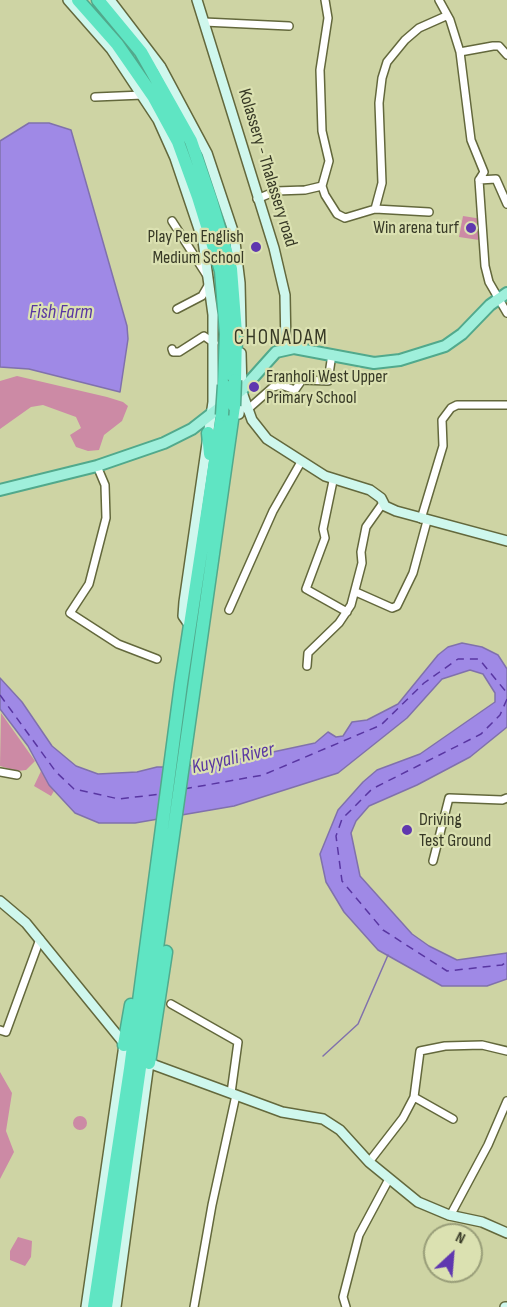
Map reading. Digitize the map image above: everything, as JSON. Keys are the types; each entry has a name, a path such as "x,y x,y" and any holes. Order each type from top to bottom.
{"highway":[{"path":"78,0 117,44 153,96 182,153 221,271 226,334 234,385 216,415 212,485 181,684 94,1307"},
{"path":"98,0 141,52 191,141 212,200 231,269 236,333 234,405 227,461 106,1307"},
{"path":"227,461 236,430"},
{"path":"208,432 211,442 208,470 212,485"},
{"path":"125,1046 143,914 154,888"},
{"path":"149,1062 167,941 163,915"}],"main road":[{"path":"0,490 97,466 164,443 216,415 234,385 270,357 286,349 301,348 374,363 400,360 445,346 462,334 503,296"}],"street":[{"path":"68,0 111,49 158,120 183,178 203,241 210,281 216,415 208,432 184,602 183,616 190,626"},
{"path":"110,0 161,67 202,143 234,234 240,283 234,385 236,430 214,582 204,620"},
{"name":"Kolassery - Thalassery road","path":"197,0 236,117 257,199 274,248 285,295 286,349"},
{"path":"325,0 328,18 320,70 322,130 329,161 322,186 337,214 345,218 375,209 429,212"},
{"path":"439,0 460,52 471,140 484,172 479,180 485,266 503,296 507,313"},
{"path":"375,209 382,183 379,103 381,78 387,62 405,40 419,28 447,16"},
{"path":"204,22 290,26"},
{"path":"460,52 499,46 507,55"},
{"path":"95,97 143,95"},
{"path":"479,180 496,178 507,204"},
{"path":"257,199 276,191 305,190 322,186"},
{"path":"172,220 210,281"},
{"path":"177,309 202,296 210,281"},
{"path":"172,350 172,352 179,352 204,336 214,343"},
{"path":"247,410 273,387 281,385 296,390 302,380 328,381 332,354"},
{"path":"234,385 247,410 267,439 333,481 370,490 381,498 383,503 396,511 507,541"},
{"path":"356,592 392,608 397,606 413,573 443,446 442,420 451,408 457,405 507,405"},
{"path":"229,610 273,511 301,462"},
{"path":"97,466 105,485 106,518 89,584 70,613 118,644 157,659"},
{"path":"333,481 323,529 325,538 306,590 347,612"},
{"path":"307,666 308,653 347,612 356,592 366,527 383,503"},
{"path":"0,772 17,775"},
{"path":"433,861 449,798 502,801 507,798"},
{"path":"0,901 26,923 40,939 125,1046 86,1307"},
{"path":"0,1030 6,1032 40,939"},
{"path":"171,1004 238,1042 234,1094 194,1307"},
{"path":"369,1162 404,1118 414,1097 420,1051 445,1046 482,1045 507,1051"},
{"path":"116,1307 149,1062 282,1112 323,1119 340,1130 369,1162 418,1202 450,1216 482,1222 507,1233"},
{"path":"414,1097 453,1119"},
{"path":"450,1216 507,1101"},
{"path":"346,1307 343,1297 359,1235 389,1179"}],"shaded area":[{"name":"Win arena turf","path":"463,216 482,219 479,240 459,237"},
{"path":"17,376 107,397 128,406 122,421 104,435 99,450 88,451 76,447 70,435 81,428 76,417 43,405 31,407 0,429 0,381"},
{"path":"1,713 35,761 26,770 17,771 0,766"},
{"path":"41,771 54,791 51,796 34,786"},
{"path":"0,1072 12,1093 6,1131 14,1152 0,1179"},
{"path":"77,1116 83,1116 87,1123 83,1130 77,1130 73,1126 73,1120"},
{"path":"18,1237 32,1241 31,1257 25,1266 10,1260 10,1251"}],"water":[{"name":"Fish Farm","path":"29,123 49,123 71,130 127,326 128,339 120,392 29,369 0,367 0,141"},
{"path":"462,643 482,647 498,655 507,669 507,727 470,757 417,785 369,806 356,821 351,833 360,876 412,934 429,946 457,960 507,953 507,979 487,986 442,986 378,950 344,912 326,882 320,854 338,810 363,782 377,770 420,754 495,702 495,693 483,674 470,670 442,679 407,718 338,773 234,806 135,823 99,823 75,813 49,785 28,746 0,709 0,678 22,702 52,746 76,766 98,774 137,772 157,767 179,767 240,759 315,743 328,732 336,737 343,736 352,722 367,720 398,704 438,655 448,647"}],"waterway":[{"path":"323,1056 358,1024 388,955"}],"ferry route":[{"path":"184,789 263,775 381,725 424,683 458,659 479,659 507,693"},
{"path":"0,695 56,772 74,789 119,799 161,794"},
{"path":"507,699 500,715 481,734 372,789 342,819 336,836 342,881 383,930 447,971 502,965 507,962"}],"place":[{"name":"Win arena turf","path":"471,228"},
{"name":"Play Pen English Medium School","path":"256,247"},
{"name":"Eranholi West Upper Primary School","path":"254,387"},
{"name":"Driving Test Ground","path":"407,830"}],"district":[{"name":"CHONADAM","path":"281,339"}],"water label":[{"name":"Kuyyali River","path":"233,759"}]}
